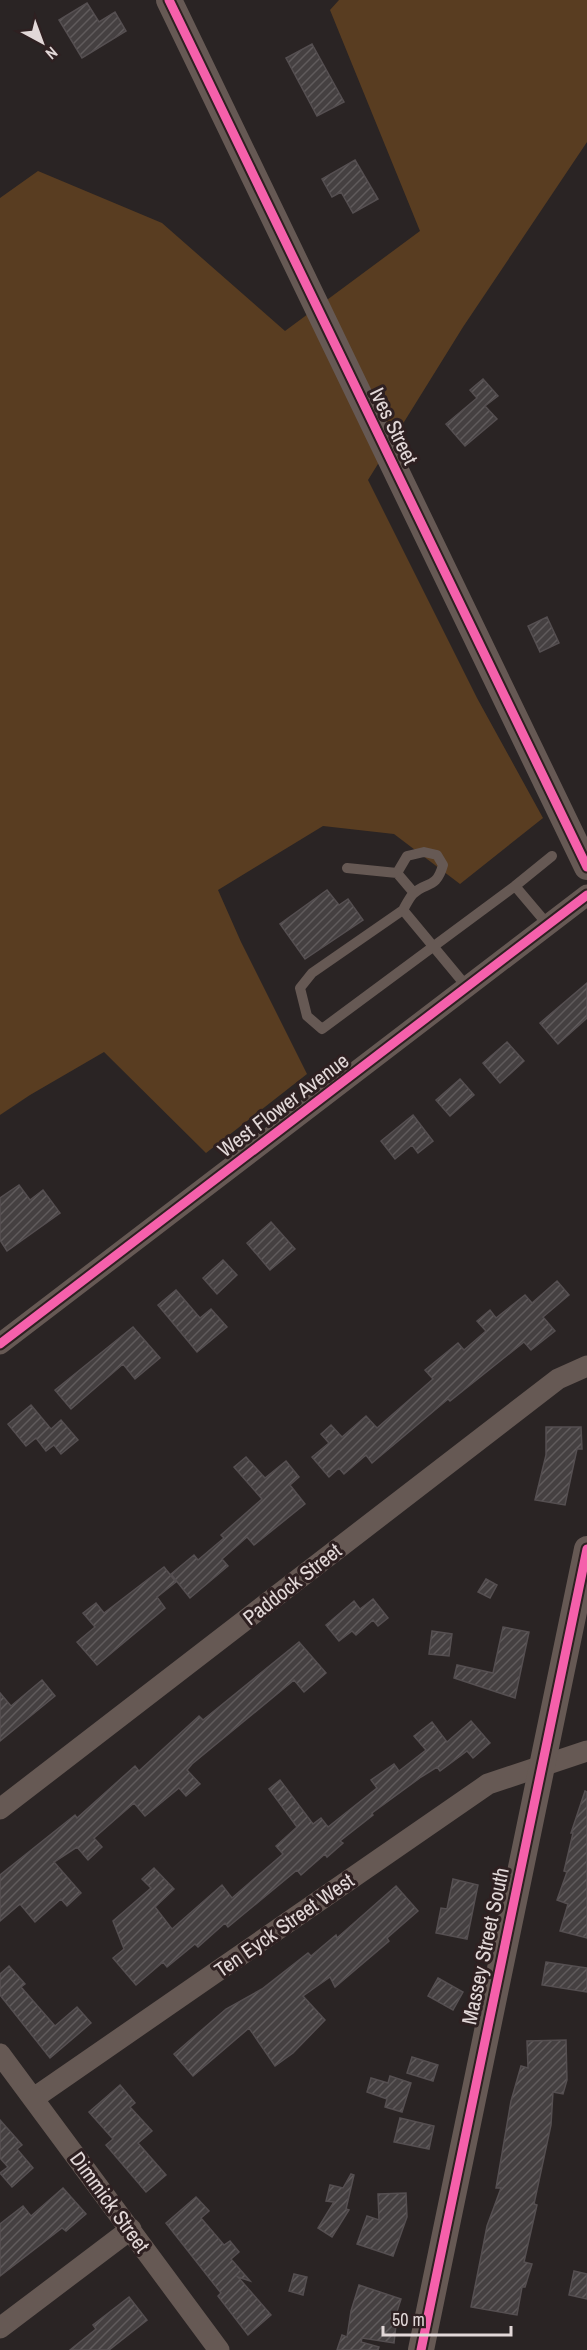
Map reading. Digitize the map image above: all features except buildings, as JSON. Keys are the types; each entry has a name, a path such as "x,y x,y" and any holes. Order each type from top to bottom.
{"street":[{"name":"Ives Street","path":"169,0 587,867"},
{"name":"West Flower Avenue","path":"0,1344 587,895"},
{"name":"Paddock Street","path":"0,1809 558,1378 587,1366"},
{"name":"Massey Street South","path":"421,2350 587,1549"},
{"name":"Ten Eyck Street West","path":"34,2098 488,1784 587,1751"},
{"name":"Dimmick Street","path":"0,2054 219,2350"},
{"path":"0,2328 131,2229"}],"lane":[{"path":"398,873 407,856 424,852 437,855 442,865 440,877 414,893 403,910 312,973 300,988 308,1016 322,1029 552,856"},
{"path":"347,868 398,873 414,893"},
{"path":"514,886 548,925"},
{"path":"403,910 467,987"}],"shaded area":[{"path":"339,0 587,0 587,142 463,327 368,480 477,698 543,818 460,884 394,834 323,826 218,890 241,942 307,1074 206,1153 104,1052 0,1115 0,198 38,171 162,223 285,331 420,231 330,10"}],"cycle path":[{"path":"169,0 587,867"},
{"path":"0,1344 587,895"},
{"path":"421,2350 587,1549"}]}
